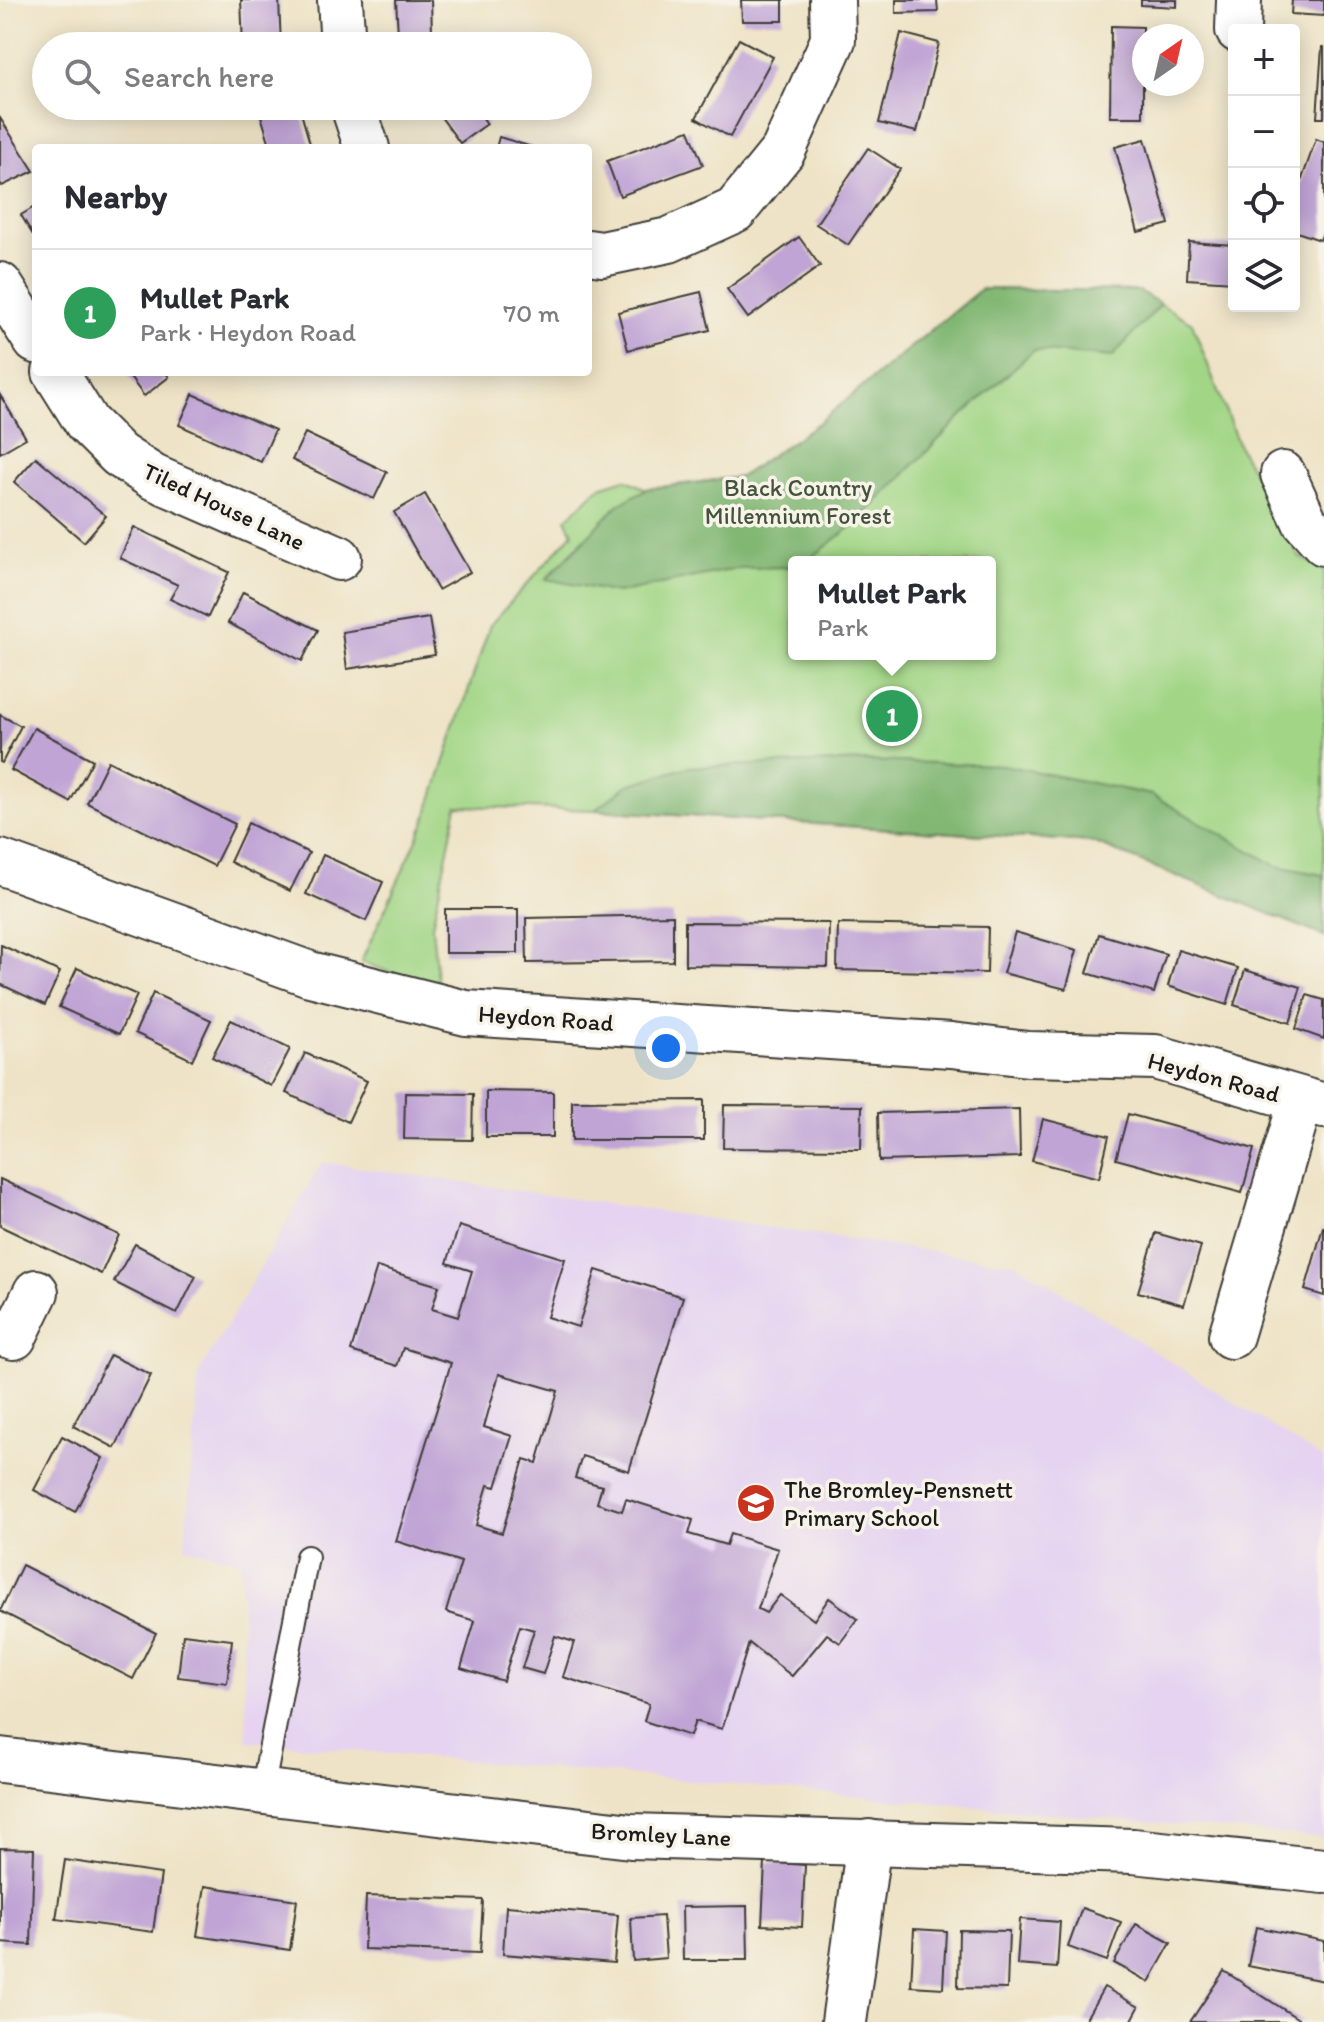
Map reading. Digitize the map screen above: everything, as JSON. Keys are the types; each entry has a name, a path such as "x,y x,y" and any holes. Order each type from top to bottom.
{"street":[{"path":"340,0 342,32"},
{"path":"592,253 602,254 669,240 735,210 783,151 833,40 832,0"},
{"path":"1238,24 1239,0"},
{"path":"358,120 366,144"},
{"path":"0,285 32,335"},
{"name":"Tiled House Lane","path":"58,376 87,423 119,455 153,477 339,558"},
{"path":"1283,474 1305,522 1324,543"},
{"name":"Heydon Road","path":"0,862 310,974 466,1013 951,1045 1028,1054 1155,1057 1313,1103 1231,1336"},
{"path":"0,1333 14,1337 36,1292"},
{"name":"Bromley Lane","path":"0,1760 631,1836 1133,1851 1324,1871"},
{"path":"844,2022 869,1842"}],"lane":[{"path":"262,1792 307,1557"}],"shaded area":[{"name":"The Bromley-Pensnett Primary School","path":"322,1162 1018,1264 1324,1460 1324,1838 247,1741 240,1561 185,1547 199,1373"}],"green space":[{"path":"981,289 1139,291 1192,323 1240,449 1298,556 1324,570 1324,936 1093,842 595,810 457,806 432,926 438,989 361,962 424,824 490,625 573,533 566,519 600,487 625,479 646,489 740,477 820,422"},
{"name":"Black Country Millennium Forest","path":"981,289 1139,291 1161,304 1112,357 1034,350 962,416 855,524 814,556 788,556 788,567 740,568 617,593 546,579 618,505 646,489 740,477 820,422"},
{"path":"868,761 1003,765 1152,795 1277,866 1324,875 1324,936 1093,842 595,810 628,785 688,767"}],"building":[{"path":"241,0 279,0 280,32 242,32"},
{"path":"396,0 431,0 432,32 398,32"},
{"path":"741,0 783,0 783,21 742,21"},
{"path":"896,0 937,0 938,12 896,13"},
{"path":"1141,0 1177,0 1177,7 1141,5"},
{"path":"1292,0 1324,0 1324,16 1291,14"},
{"path":"1111,26 1132,27 1132,96 1143,96 1143,117 1110,117"},
{"path":"901,33 939,43 917,132 879,123"},
{"path":"739,39 773,57 730,137 696,118"},
{"path":"1322,47 1324,118 1317,118"},
{"path":"0,118 32,172 2,186"},
{"path":"262,120 303,120 310,144 270,144"},
{"path":"443,120 484,120 487,124 460,143"},
{"path":"689,130 703,165 620,196 607,161"},
{"path":"499,137 522,144 497,144"},
{"path":"1145,139 1169,224 1138,232 1115,147"},
{"path":"1316,139 1324,142 1324,230 1320,240 1300,233 1300,185"},
{"path":"868,148 900,169 848,245 816,224"},
{"path":"32,208 32,233 21,215"},
{"path":"799,237 820,266 748,318 727,289"},
{"path":"1189,242 1228,245 1228,282 1187,279"},
{"path":"701,292 710,330 628,350 618,312"},
{"path":"129,376 169,377 144,396"},
{"path":"193,394 275,430 261,462 179,425"},
{"path":"0,395 26,438 0,453"},
{"path":"305,433 387,472 374,499 292,460"},
{"path":"36,457 106,516 84,542 14,482"},
{"path":"425,494 470,572 438,590 394,512"},
{"path":"134,527 229,572 208,617 170,599 178,585 120,558"},
{"path":"243,592 318,630 302,661 228,623"},
{"path":"429,618 435,655 347,669 342,632"},
{"path":"0,715 21,726 2,763 0,762"},
{"path":"34,728 93,760 70,802 11,770"},
{"path":"108,761 235,824 214,866 87,803"},
{"path":"248,823 309,853 290,891 230,862"},
{"path":"323,855 383,882 366,921 306,894"},
{"path":"445,909 518,909 518,953 445,953"},
{"path":"673,915 673,961 527,963 526,918"},
{"path":"685,922 829,923 828,967 685,965"},
{"path":"838,924 988,927 987,973 837,970"},
{"path":"1015,932 1077,950 1066,989 1003,973"},
{"path":"1099,934 1166,954 1154,993 1087,973"},
{"path":"1,945 60,972 45,1005 0,984"},
{"path":"1178,950 1238,968 1227,1005 1168,986"},
{"path":"77,968 137,995 119,1034 59,1007"},
{"path":"1245,970 1301,987 1290,1023 1234,1005"},
{"path":"153,993 211,1020 192,1060 135,1033"},
{"path":"1307,995 1324,1000 1324,1039 1296,1029"},
{"path":"231,1020 290,1049 271,1086 212,1057"},
{"path":"305,1053 367,1081 348,1122 286,1093"},
{"path":"486,1091 553,1092 553,1137 486,1137"},
{"path":"405,1093 473,1094 472,1140 404,1139"},
{"path":"704,1100 704,1140 572,1140 572,1101"},
{"path":"724,1105 862,1106 861,1149 723,1148"},
{"path":"1019,1109 1020,1157 879,1161 878,1113"},
{"path":"1128,1114 1254,1149 1242,1193 1116,1159"},
{"path":"1043,1119 1109,1136 1099,1178 1032,1161"},
{"path":"0,1179 119,1235 101,1274 0,1226"},
{"path":"459,1226 565,1259 547,1317 578,1327 596,1270 683,1297 629,1471 582,1456 575,1478 602,1486 597,1503 622,1511 626,1499 693,1520 689,1534 726,1545 730,1534 778,1549 758,1609 766,1613 780,1595 814,1620 829,1598 858,1619 840,1643 827,1634 792,1676 749,1643 722,1729 695,1721 690,1736 644,1721 649,1704 563,1677 574,1642 555,1636 543,1674 522,1668 534,1630 520,1626 503,1681 461,1668 475,1621 446,1612 461,1562 396,1541 451,1363 403,1348 397,1366 351,1351 377,1267 439,1286 432,1309 458,1317 472,1271 447,1263","holes":["499,1374 558,1391 537,1463 524,1459 502,1533 476,1525 488,1485 496,1487 512,1436 484,1427"]},
{"path":"1324,1227 1324,1296 1305,1290"},
{"path":"1156,1233 1201,1246 1184,1305 1138,1292"},
{"path":"135,1244 196,1276 177,1314 114,1282"},
{"path":"110,1355 151,1375 115,1448 73,1426"},
{"path":"62,1436 103,1458 75,1512 34,1490"},
{"path":"22,1565 156,1633 133,1679 0,1611"},
{"path":"183,1634 232,1640 227,1683 178,1677"},
{"path":"0,1848 34,1849 31,1945 0,1943"},
{"path":"65,1860 161,1874 153,1932 56,1919"},
{"path":"765,1862 805,1865 802,1927 762,1925"},
{"path":"205,1886 297,1900 290,1950 197,1936"},
{"path":"366,1896 483,1900 480,1953 364,1949"},
{"path":"506,1906 618,1915 614,1963 503,1954"},
{"path":"747,1906 748,1960 683,1960 682,1907"},
{"path":"1082,1908 1121,1922 1107,1961 1068,1947"},
{"path":"663,1916 666,1958 633,1961 631,1918"},
{"path":"1020,1919 1060,1922 1057,1968 1017,1965"},
{"path":"1136,1924 1171,1943 1149,1982 1114,1963"},
{"path":"1256,1927 1324,1941 1324,1981 1248,1966"},
{"path":"914,1929 946,1931 943,1988 911,1986"},
{"path":"959,1930 1009,1931 1007,1989 958,1988"},
{"path":"1224,1971 1303,2022 1190,2022"},
{"path":"1104,1987 1139,2007 1131,2022 1084,2022"}],"place":[{"name":"Mullet Park","path":"892,716"},
{"name":"The Bromley-Pensnett Primary School","path":"756,1503"}]}
